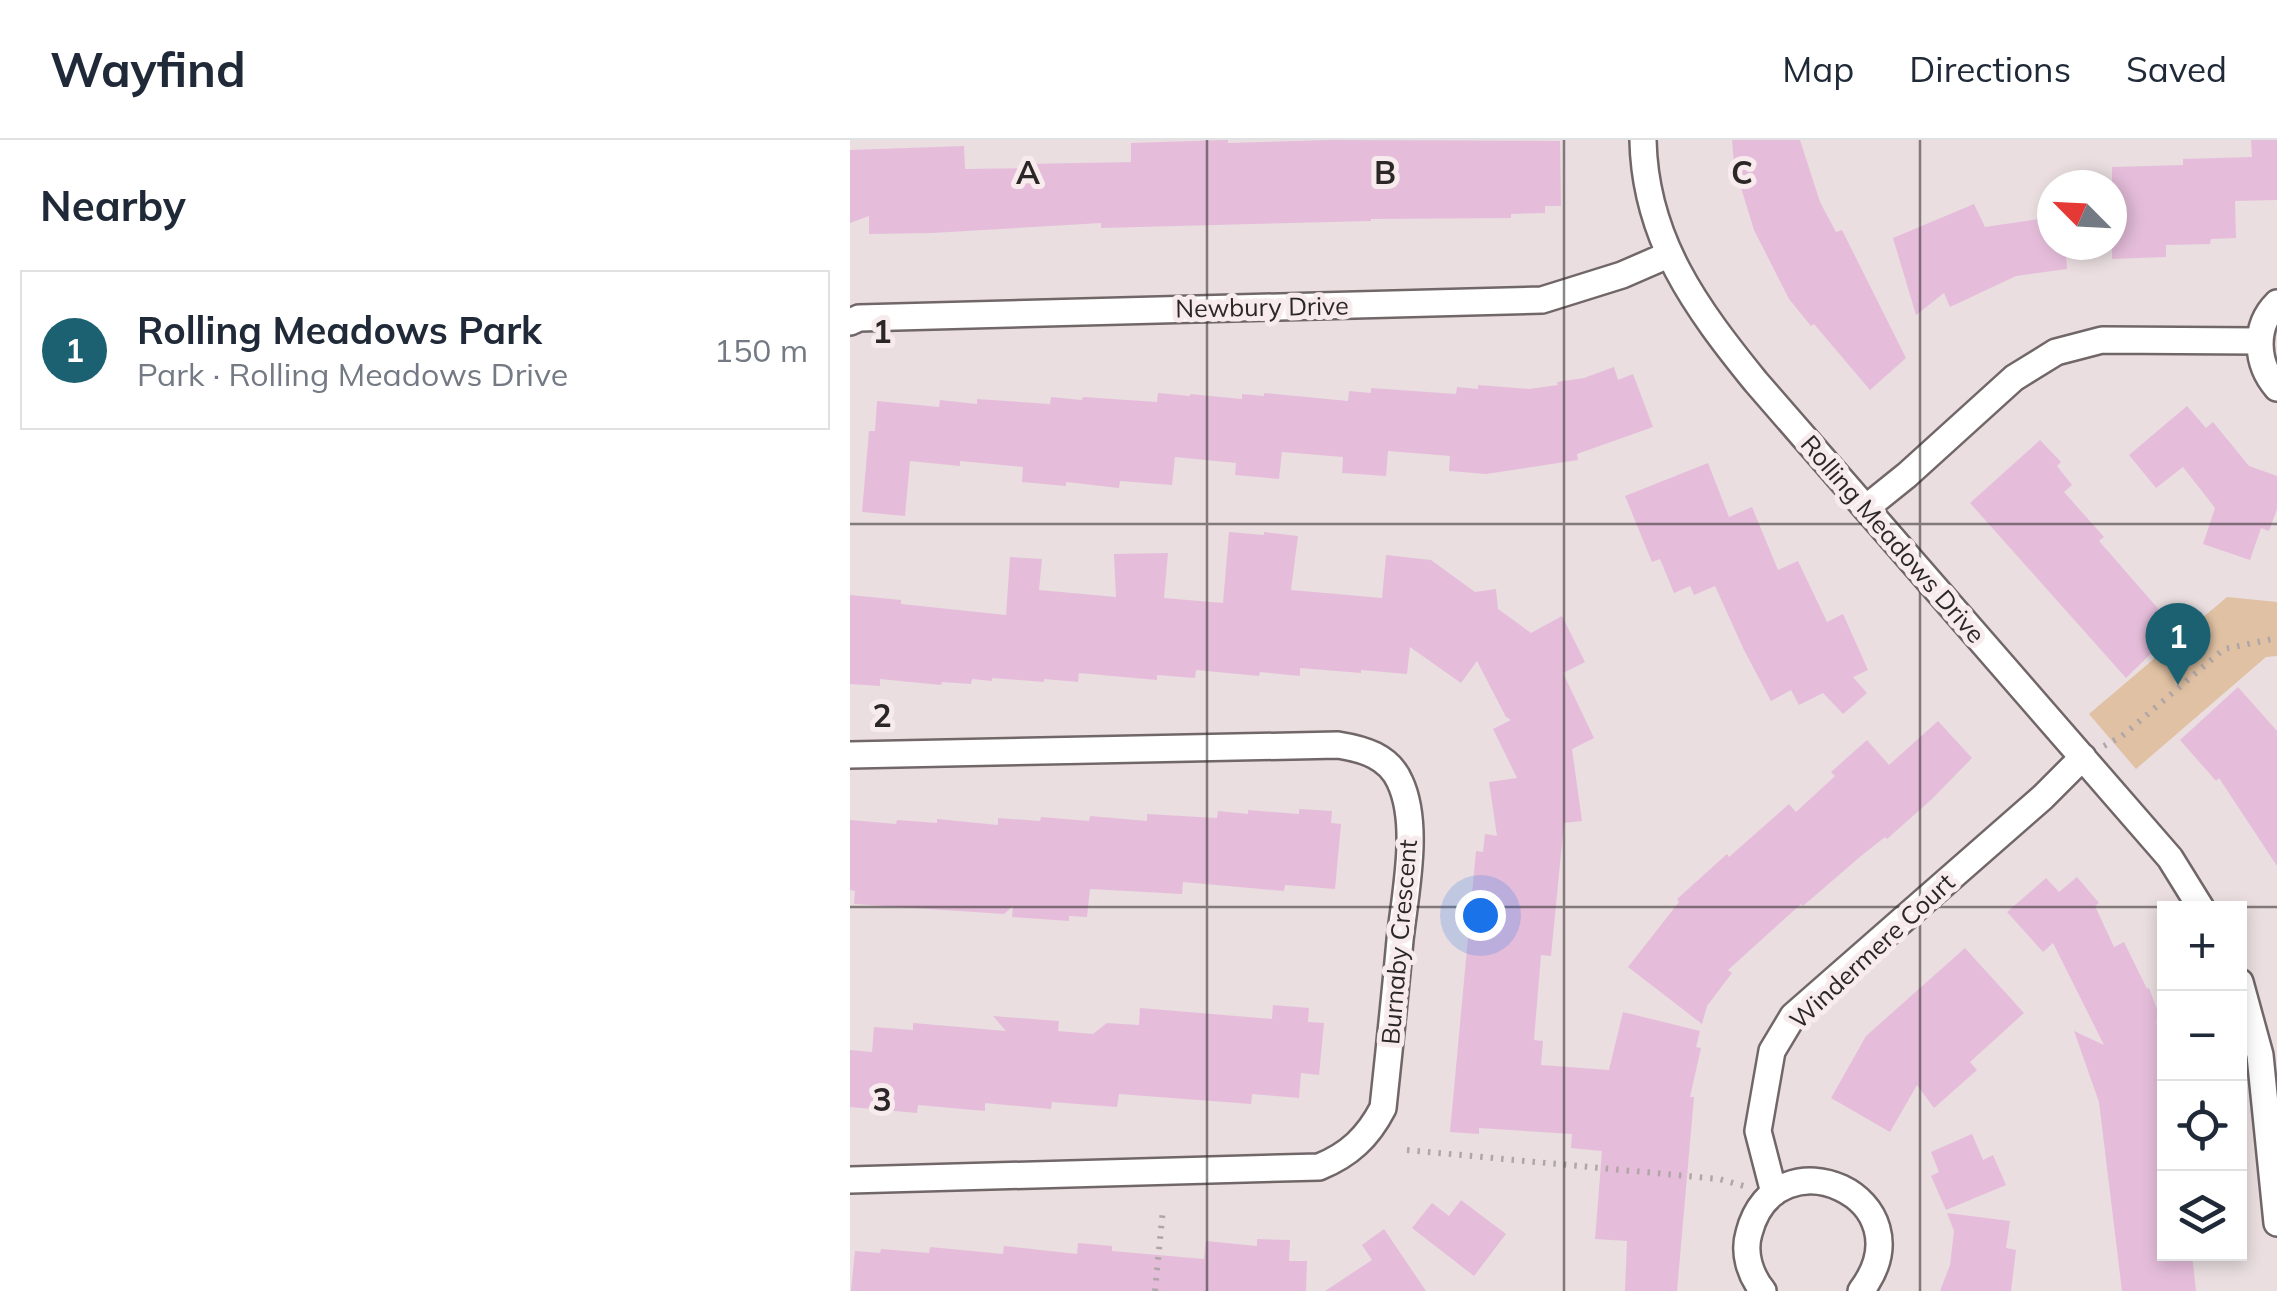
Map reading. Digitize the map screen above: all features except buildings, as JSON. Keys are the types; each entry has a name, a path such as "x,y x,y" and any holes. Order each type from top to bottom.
{"street":[{"name":"Rolling Meadows Drive","path":"1643,140 1650,202 1668,255 1688,293 1718,335 2170,858 2197,901"},
{"name":"Newbury Drive","path":"850,322 859,318 1542,300 1608,280 1668,255"},
{"path":"2277,303 2270,310 2259,341 2262,362 2277,388"},
{"path":"1866,508 2014,378 2056,352 2102,340 2259,341"},
{"name":"Burnaby Crescent","path":"850,754 1338,745 1364,749 1385,762 1400,779 1409,810 1409,857 1383,1108 1357,1146 1339,1159 1318,1167 850,1180"},
{"name":"Windermere Court","path":"1774,1193 1758,1130 1772,1051 1793,1016 2083,757"},
{"path":"2242,991 2260,1056 2277,1223"},
{"path":"1763,1291 1748,1265 1746,1241 1752,1218 1774,1193 1791,1184 1814,1180 1837,1185 1857,1197 1876,1227 1879,1251 1874,1274 1861,1291"}],"path":[{"path":"2083,757 2122,736 2224,649 2277,638"},
{"path":"1408,1150 1719,1180 1774,1193"},
{"path":"1155,1291 1164,1210"}],"shaded area":[{"path":"2227,597 2277,602 2277,656 2266,657 2136,769 2089,714"}],"place":[{"name":"Rolling Meadows Park","path":"2178,685"}]}
